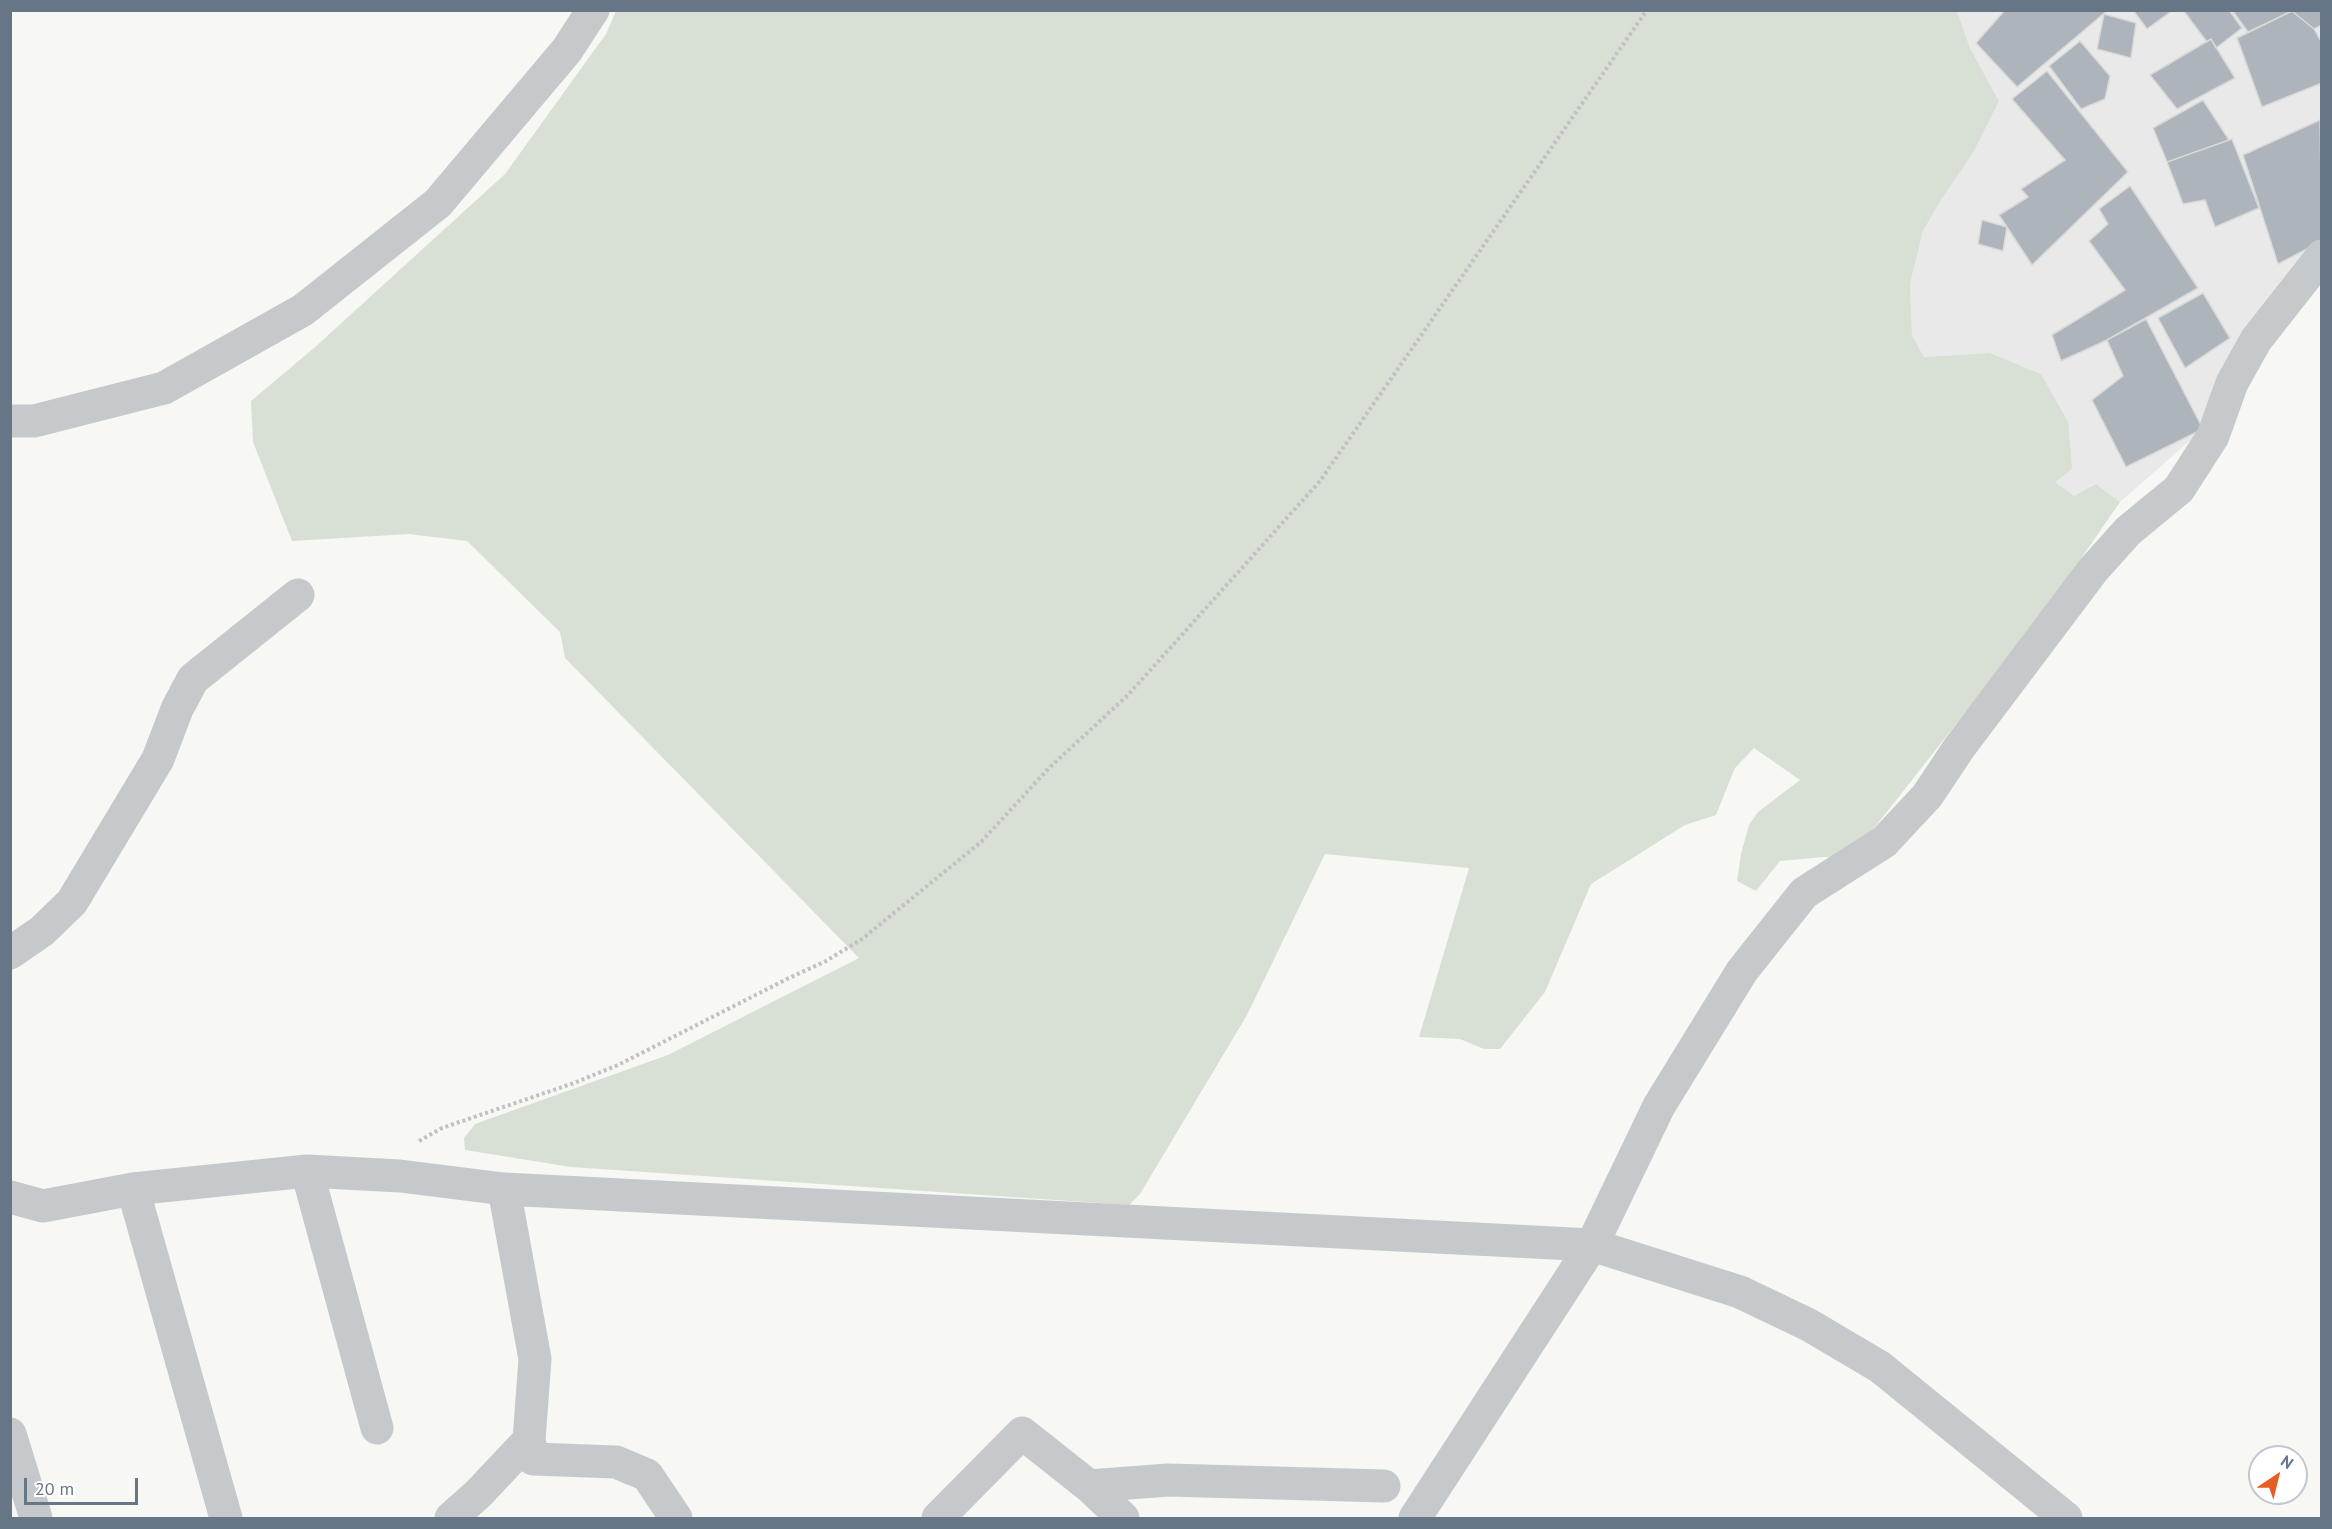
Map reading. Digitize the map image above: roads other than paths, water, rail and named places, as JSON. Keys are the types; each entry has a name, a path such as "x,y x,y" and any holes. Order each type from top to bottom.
{"street":[{"path":"10,421 34,421 164,388 303,310 438,202 567,50 593,10"},
{"path":"1415,1518 1592,1245 1659,1106 1742,971 1804,893 1884,842 1927,796 1959,748 2093,570 2128,531 2179,489 2213,436 2232,383 2256,340 2322,256"},
{"path":"10,953 42,931 72,902 158,759 177,709 193,679 298,595"},
{"path":"10,1197 44,1206 133,1189 307,1171 400,1176 504,1189 1592,1245 1740,1292 1819,1331 1880,1367 2066,1518"},
{"path":"307,1171 377,1428"},
{"path":"133,1189 226,1518"},
{"path":"504,1189 535,1359 529,1440 533,1459 616,1462 647,1475 676,1518"},
{"path":"938,1518 1022,1433 1089,1486 1123,1518"},
{"path":"10,1434 26,1513"},
{"path":"451,1518 478,1494 529,1440"},
{"path":"1089,1486 1168,1479 1384,1486"}]}
